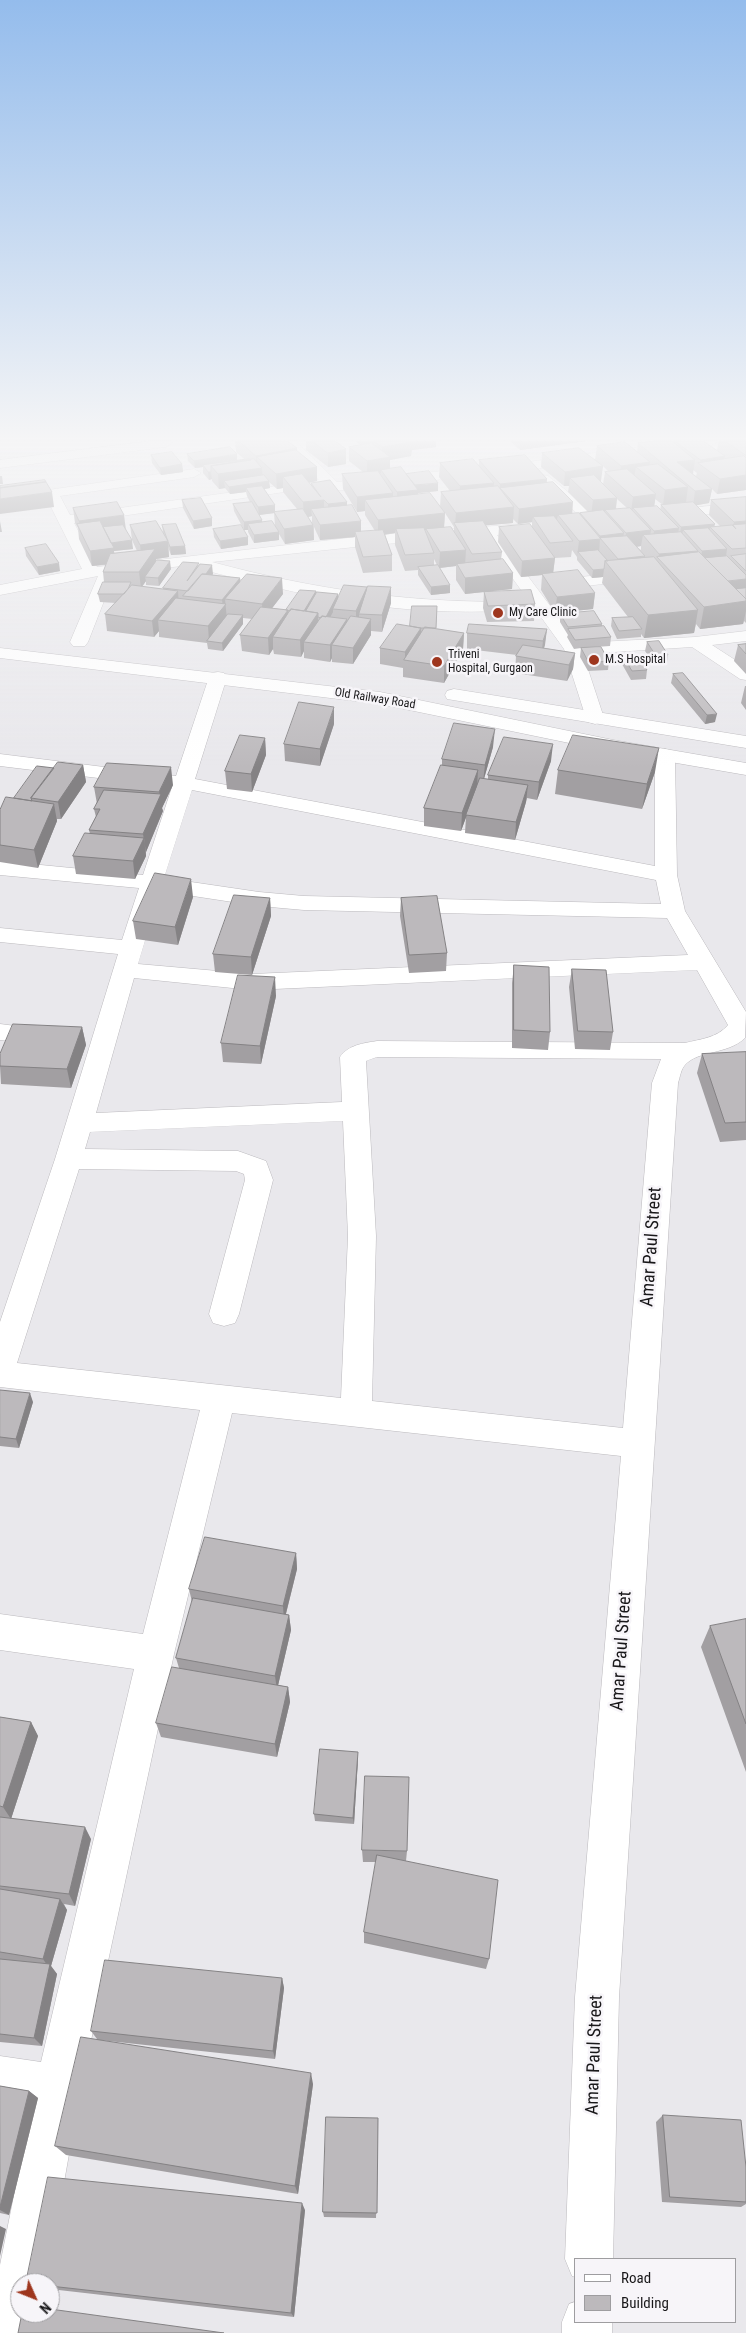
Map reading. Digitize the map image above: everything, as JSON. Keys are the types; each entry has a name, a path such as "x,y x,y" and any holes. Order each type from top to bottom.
{"street":[{"path":"80,550 91,571"},
{"path":"0,590 91,571 281,550"},
{"path":"499,550 573,649 595,718"},
{"path":"185,560 278,585 347,596 455,607 541,605"},
{"path":"79,642 109,569"},
{"path":"527,588 660,574"},
{"path":"573,649 695,642 746,636"},
{"path":"59,641 98,645"},
{"path":"695,642 746,675"},
{"name":"Old Railway Road","path":"0,653 219,666 613,746 746,769"},
{"path":"0,1368 69,1159 79,1123 84,1040 128,959 185,783 219,666"},
{"name":"Old Railway Road","path":"303,671 746,742"},
{"path":"613,746 624,722"},
{"path":"356,1414 362,1236 353,1057 365,1050 685,1052 727,1040 737,1032 740,1026 706,962 674,910 666,875 664,755"},
{"path":"0,760 185,783 666,875"},
{"path":"0,868 153,883 259,899 304,903 674,910"},
{"path":"0,935 252,982 706,962"},
{"path":"0,1032 84,1040"},
{"name":"Amar Paul Street","path":"589,2258 597,1997 665,1083 672,1062 685,1052"},
{"path":"79,1123 357,1111"},
{"path":"69,1159 238,1161 256,1168 258,1180 224,1314"},
{"path":"0,1374 638,1444"},
{"path":"23,2273 58,2087 156,1654 219,1399"},
{"path":"0,1632 156,1654"},
{"path":"0,2079 58,2087"}],"building":[{"path":"26,550 50,550 59,563 37,567"},
{"path":"154,550 139,572 103,572 110,554"},
{"path":"361,550 390,550 392,555 363,557"},
{"path":"403,550 433,550 434,553 405,555"},
{"path":"439,550 466,550 440,552"},
{"path":"470,550 501,550 502,552 472,554"},
{"path":"514,550 549,550 555,558 522,561"},
{"path":"598,550 608,561 605,561 604,569 593,570 578,552"},
{"path":"610,550 639,550 645,556 618,559"},
{"path":"656,550 698,551 659,554"},
{"path":"699,552 746,601 704,607 657,557"},
{"path":"746,554 746,571 731,556"},
{"path":"727,556 746,575 746,579 728,581 705,558"},
{"path":"654,557 698,610 648,615 605,561"},
{"path":"503,559 513,573 465,578 457,564"},
{"path":"157,560 170,561 158,578 145,577"},
{"path":"183,562 199,563 187,581 200,564 212,565 206,574 202,574 188,591 163,588"},
{"path":"438,565 450,585 431,587 418,567"},
{"path":"578,570 595,593 557,597 542,574"},
{"path":"202,574 240,578 222,600 183,596"},
{"path":"247,574 282,578 262,604 225,599"},
{"path":"103,582 131,582 124,594 98,594"},
{"path":"132,585 178,591 152,621 105,614"},
{"path":"344,585 367,587 356,611 333,609"},
{"path":"368,586 391,587 382,615 359,614"},
{"path":"746,588 746,599 736,589"},
{"path":"300,590 316,591 304,611 286,610"},
{"path":"531,590 535,604 488,606 484,592"},
{"path":"317,592 338,594 326,617 322,616 321,618 318,617 318,613 306,611"},
{"path":"176,598 226,604 208,626 158,620"},
{"path":"412,606 437,606 436,628 410,626"},
{"path":"261,607 288,610 268,638 240,635"},
{"path":"291,609 318,613 300,640 273,637"},
{"path":"594,611 602,624 568,627 560,614"},
{"path":"228,614 243,615 222,643 207,641"},
{"path":"322,616 347,619 330,645 304,642"},
{"path":"351,616 371,619 353,648 332,645"},
{"path":"633,617 642,629 619,631 612,618"},
{"path":"397,624 421,628 405,652 380,648"},
{"path":"469,624 547,629 543,641 467,633"},
{"path":"604,626 611,637 575,640 568,629"},
{"path":"425,627 464,633 444,666 404,660"},
{"path":"659,641 668,655 656,656 647,642"},
{"path":"746,644 746,654 738,645"},
{"path":"523,645 575,653 569,665 516,656"},
{"path":"601,647 609,661 589,663 581,648"},
{"path":"637,655 647,670 632,671 623,656"},
{"path":"683,673 717,714 707,715 673,674"},
{"path":"299,702 334,707 320,749 284,744"},
{"path":"454,723 495,729 485,765 442,759"},
{"path":"240,735 265,738 251,774 225,771"},
{"path":"573,735 659,748 647,784 558,770"},
{"path":"504,737 553,744 539,782 488,775"},
{"path":"58,762 83,765 58,802 31,798"},
{"path":"107,763 171,767 159,792 94,787"},
{"path":"441,765 478,770 462,813 424,808"},
{"path":"37,766 54,768 31,798 32,801 14,798"},
{"path":"480,778 528,785 516,822 466,815"},
{"path":"104,790 161,794 143,834 89,830 100,809 94,809"},
{"path":"6,797 54,804 34,850 0,845 0,810"},
{"path":"85,833 144,838 133,861 73,856"},
{"path":"155,873 191,879 175,927 133,921"},
{"path":"234,895 270,898 251,957 213,954"},
{"path":"437,896 447,953 409,955 401,898"},
{"path":"514,965 549,967 550,1032 514,1030"},
{"path":"572,969 606,970 613,1032 578,1031"},
{"path":"238,975 275,977 260,1046 221,1043"},
{"path":"13,1024 82,1027 67,1069 0,1066 0,1054"},
{"path":"746,1052 746,1122 725,1123 702,1054"},
{"path":"0,1390 30,1393 16,1439 0,1437"},
{"path":"205,1537 296,1553 283,1606 189,1589"},
{"path":"193,1598 289,1615 275,1676 176,1658"},
{"path":"746,1619 746,1724 710,1626"},
{"path":"172,1667 288,1687 275,1744 156,1723"},
{"path":"0,1717 31,1722 3,1807 0,1806"},
{"path":"320,1749 358,1752 353,1818 314,1814"},
{"path":"365,1776 409,1777 407,1851 362,1850"},
{"path":"0,1817 85,1827 69,1894 0,1886"},
{"path":"377,1855 498,1880 489,1959 364,1932"},
{"path":"0,1889 60,1899 43,1959 0,1952"},
{"path":"0,1959 50,1964 34,2038 0,2034"},
{"path":"105,1960 282,1978 273,2051 91,2031"},
{"path":"81,2037 311,2073 295,2186 55,2146"},
{"path":"0,2086 29,2091 0,2207"},
{"path":"663,2115 741,2120 746,2167 746,2202 670,2197"},
{"path":"326,2117 378,2118 377,2213 323,2212"},
{"path":"48,2177 302,2203 291,2313 60,2287 60,2273 28,2273"},
{"path":"60,2310 224,2333 18,2333 20,2323 60,2323"}],"place":[{"name":"My Care Clinic","path":"498,613"},
{"name":"M.S Hospital","path":"594,660"},
{"name":"Triveni Hospital, Gurgaon","path":"437,662"}]}
